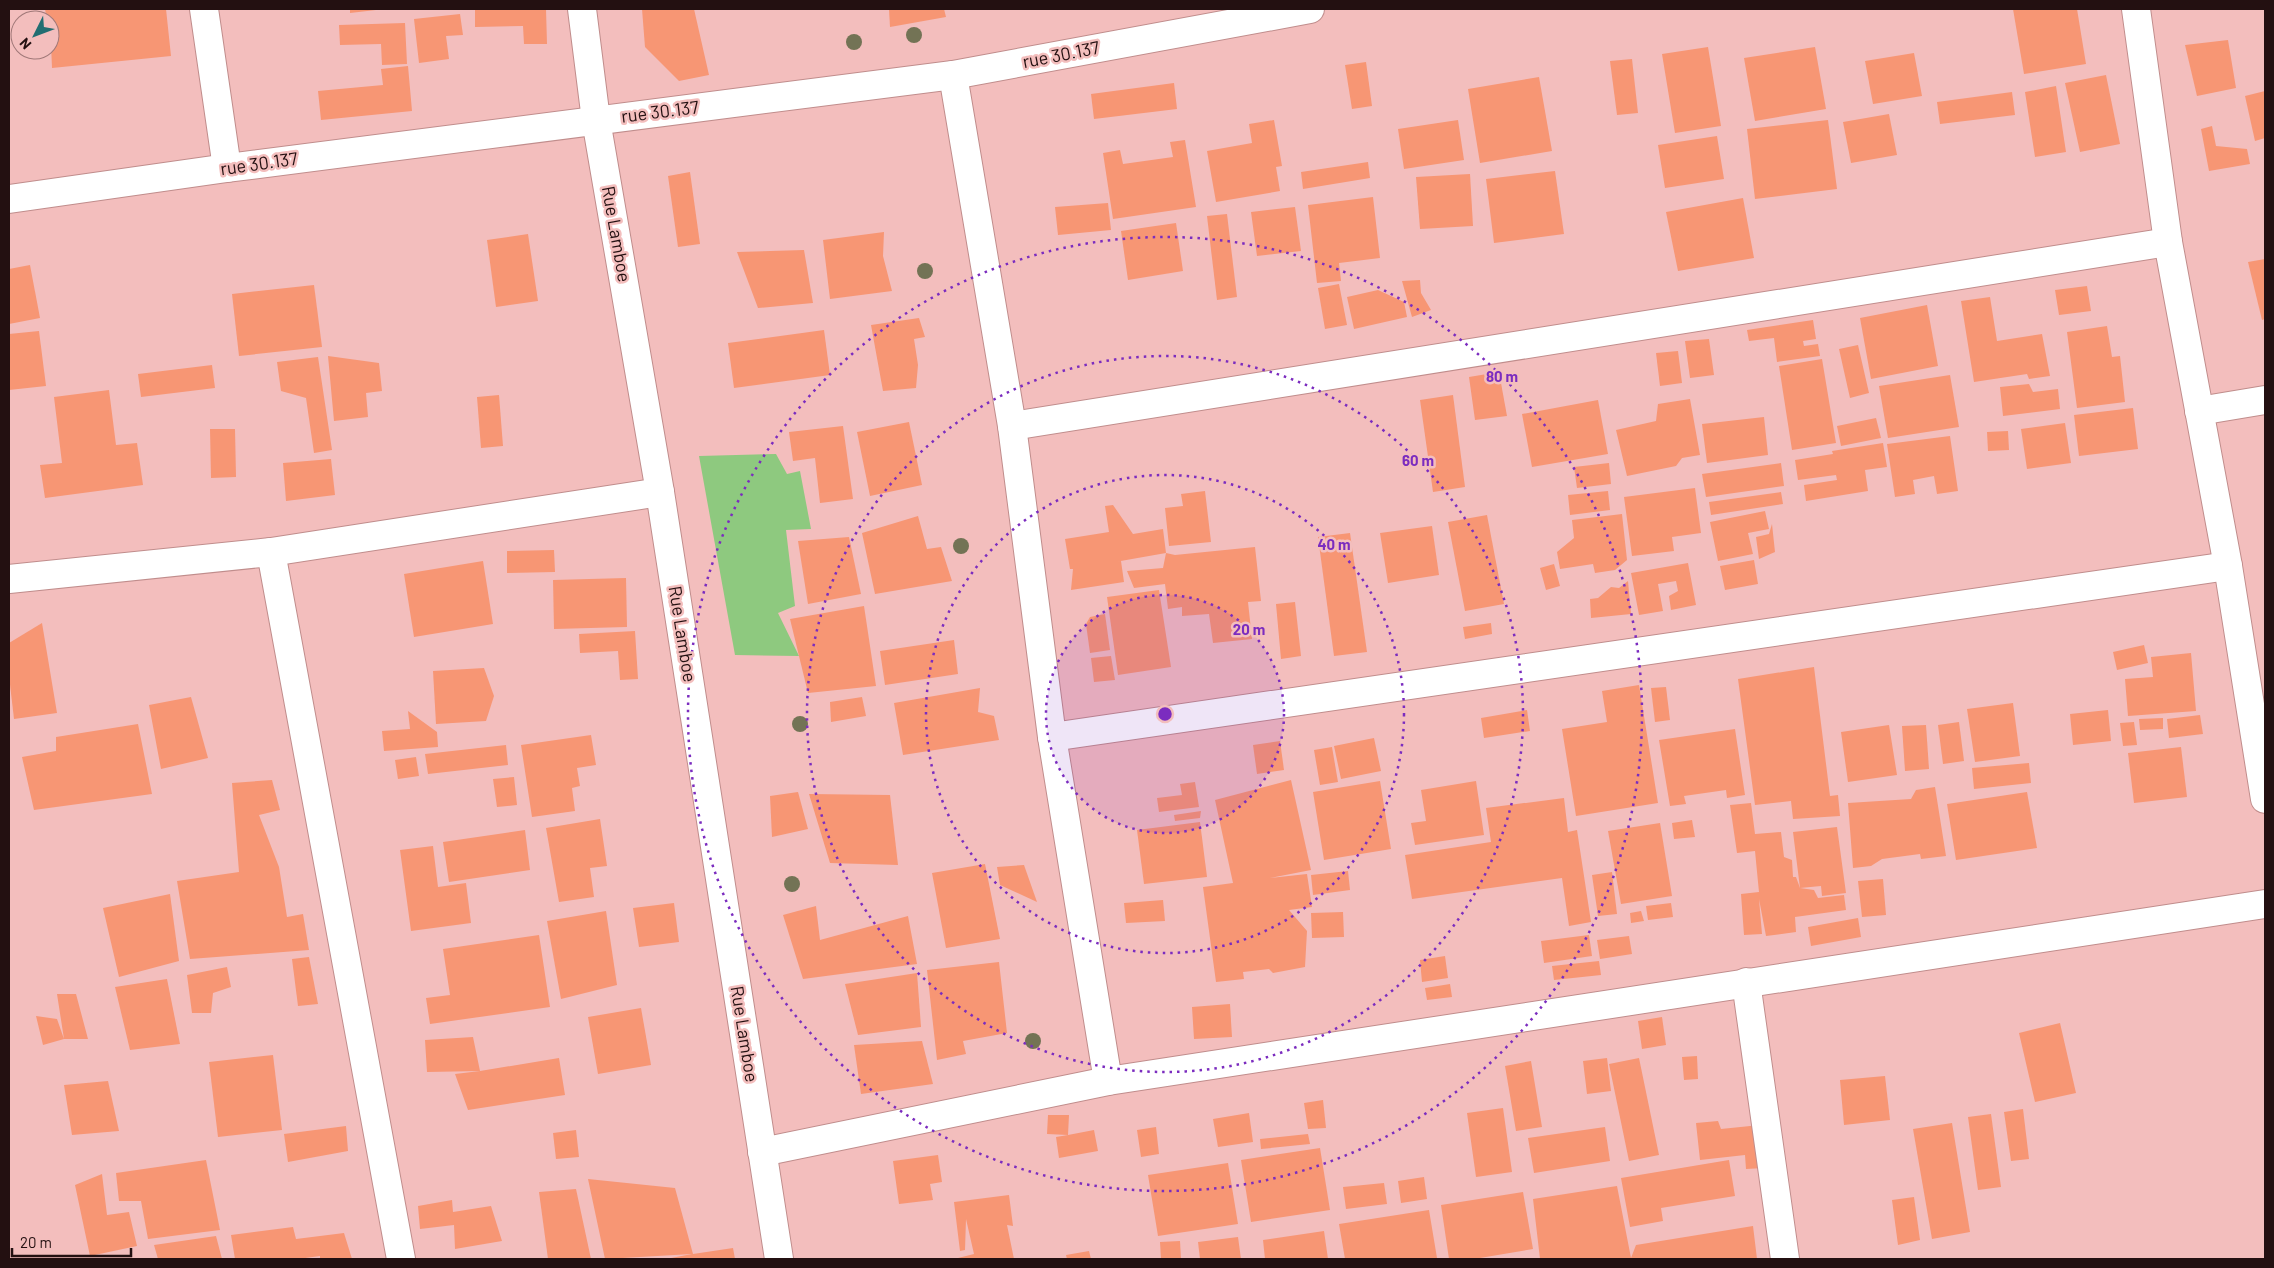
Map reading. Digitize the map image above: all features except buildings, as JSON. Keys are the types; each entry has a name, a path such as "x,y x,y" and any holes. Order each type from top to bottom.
{"street":[{"path":"204,9 227,168"},
{"name":"Rue Lamboe","path":"582,9 596,120 660,492 779,1259"},
{"name":"rue 30.137","path":"9,199 227,168 953,75 1310,9"},
{"path":"2136,9 2168,242 2228,566 2265,799"},
{"path":"953,75 1012,426 1052,737 1108,1081"},
{"path":"1012,426 2168,242"},
{"path":"2199,411 2265,400"},
{"path":"9,579 271,552 660,492"},
{"path":"271,552 401,1259"},
{"path":"1052,737 2228,566"},
{"path":"762,1152 1108,1081 2265,904"},
{"path":"1746,982 1786,1259"}],"green space":[{"path":"776,454 787,474 800,471 811,529 786,530 795,606 778,613 799,656 735,655 699,456"}]}
